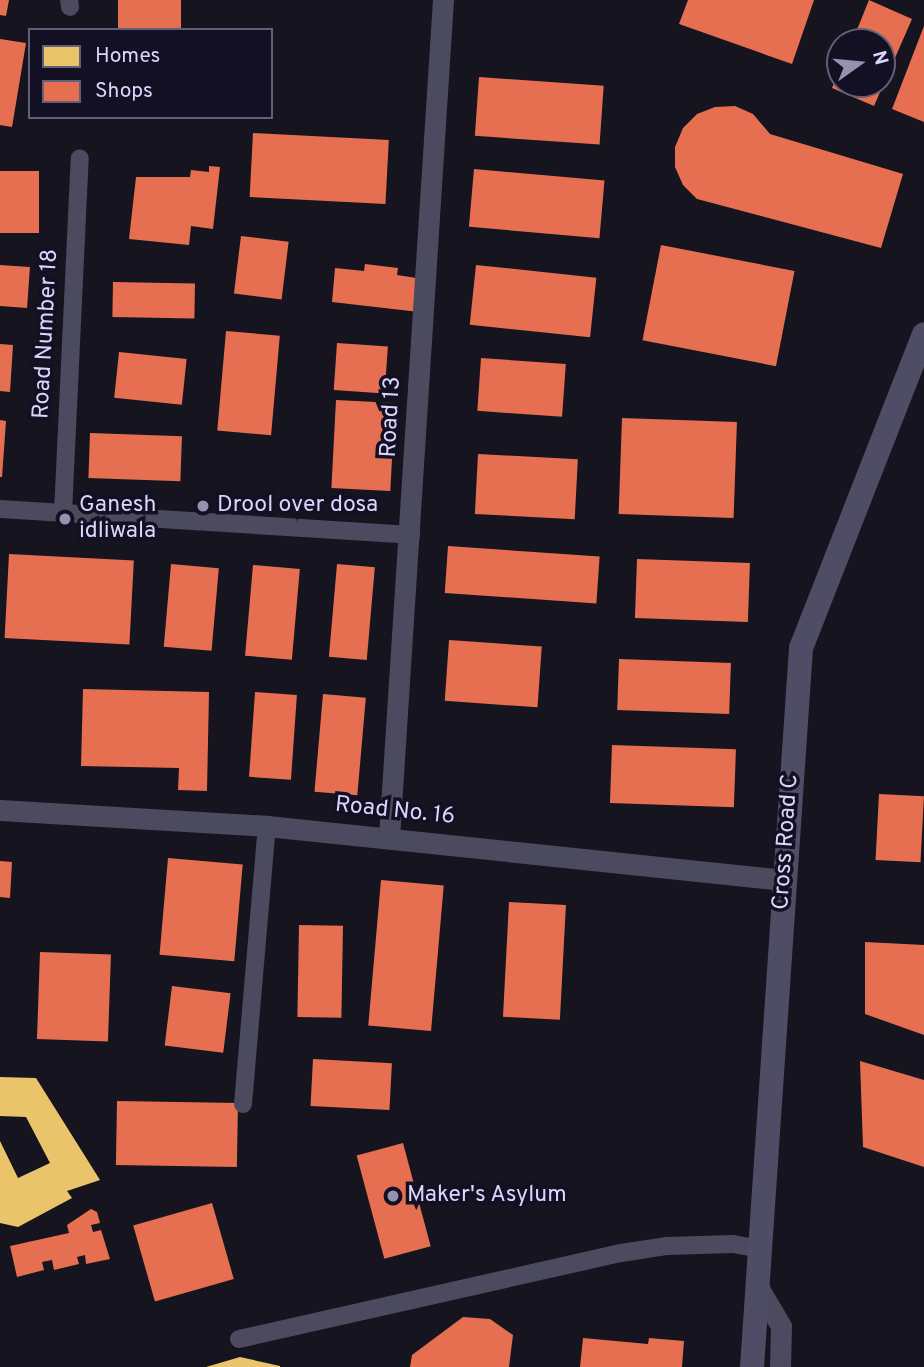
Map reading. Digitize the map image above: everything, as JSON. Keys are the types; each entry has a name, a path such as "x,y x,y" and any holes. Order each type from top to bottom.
{"main road":[{"name":"Cross Road C","path":"751,1367 762,1249 801,648 924,334"}],"street":[{"name":"Road 13","path":"389,837 411,536 443,0"},
{"name":"Road Number 18","path":"63,513 80,158"},
{"path":"0,509 411,536"},
{"name":"Road No. 16","path":"0,810 267,825 784,880"},
{"path":"243,1104 267,825"},
{"path":"239,1339 667,1245 733,1244 762,1249"},
{"path":"758,1287 781,1326 780,1367"}],"building: Homes":[{"path":"0,1077 36,1078 100,1180 67,1191 72,1198 18,1227 0,1223 0,1141 18,1178 50,1163 26,1117 0,1116"},
{"path":"240,1357 280,1366 280,1367 206,1367"}],"building: Shops":[{"path":"0,0 9,0 6,16 0,15"},
{"path":"118,0 181,0 181,28 118,28"},
{"path":"688,0 814,0 792,64 679,24"},
{"path":"869,0 912,19 896,56 896,28 858,28"},
{"path":"924,26 924,122 892,109"},
{"path":"0,39 26,43 12,127 0,125"},
{"path":"479,77 604,86 600,145 475,136"},
{"path":"855,98 877,98 874,106"},
{"path":"735,106 753,114 770,134 903,174 881,248 697,199 683,185 675,167 675,147 683,128 697,114 715,107"},
{"path":"253,133 389,140 385,204 250,197"},
{"path":"209,166 220,167 213,229 191,226 189,245 129,239 136,177 190,177 191,170 209,172"},
{"path":"474,169 605,180 599,238 469,227"},
{"path":"0,171 39,171 39,233 0,233"},
{"path":"241,236 289,242 282,299 234,294"},
{"path":"661,245 795,271 776,366 642,340"},
{"path":"365,264 398,268 397,275 423,279 419,312 332,302 335,268 364,271"},
{"path":"0,265 30,267 27,308 0,306"},
{"path":"476,265 596,278 590,337 470,325"},
{"path":"113,282 195,283 194,318 112,317"},
{"path":"226,331 280,336 271,435 217,431"},
{"path":"337,343 388,347 385,393 334,390"},
{"path":"0,344 13,345 10,392 0,391"},
{"path":"119,352 187,359 182,405 114,398"},
{"path":"481,358 566,364 562,417 477,411"},
{"path":"336,400 395,403 390,491 331,488"},
{"path":"622,418 737,422 734,518 619,514"},
{"path":"0,420 6,421 2,477 0,477"},
{"path":"90,433 182,436 180,481 88,478"},
{"path":"478,454 578,459 575,519 475,514"},
{"path":"448,546 600,557 596,603 445,593"},
{"path":"9,554 134,561 129,644 5,638"},
{"path":"637,559 750,563 748,622 635,618"},
{"path":"171,564 219,568 212,651 164,647"},
{"path":"337,564 375,567 367,660 329,657"},
{"path":"253,565 300,569 292,660 245,656"},
{"path":"449,640 542,646 538,707 445,701"},
{"path":"619,659 731,663 729,714 617,710"},
{"path":"83,689 209,692 207,791 178,790 179,768 81,766"},
{"path":"255,692 297,695 291,780 249,777"},
{"path":"323,694 366,698 357,795 314,792"},
{"path":"612,745 736,749 734,807 610,803"},
{"path":"879,794 924,796 920,862 876,860"},
{"path":"168,858 243,865 234,961 160,955"},
{"path":"0,861 12,862 10,898 0,897"},
{"path":"381,880 444,885 431,1031 368,1025"},
{"path":"509,902 566,905 560,1020 503,1017"},
{"path":"299,925 343,926 341,1018 297,1017"},
{"path":"865,942 924,945 924,1035 865,1014"},
{"path":"40,952 111,954 108,1041 37,1039"},
{"path":"172,986 231,993 223,1053 165,1046"},
{"path":"313,1059 392,1063 389,1110 311,1106"},
{"path":"860,1061 924,1080 924,1167 863,1147"},
{"path":"117,1101 238,1103 237,1167 116,1165"},
{"name":"Maker's Asylum","path":"403,1143 431,1246 384,1259 357,1155"},
{"path":"212,1203 234,1279 155,1302 133,1226"},
{"path":"91,1209 97,1212 100,1223 91,1225 93,1232 101,1230 110,1259 86,1264 85,1255 77,1257 79,1264 54,1270 52,1260 42,1262 44,1270 17,1277 10,1246 69,1233 67,1225"},
{"path":"463,1317 490,1319 513,1335 509,1367 410,1367 412,1355"},
{"path":"583,1338 648,1344 649,1338 684,1341 682,1367 580,1367"}],"place":[{"name":"Drool over dosa","path":"203,506"},
{"name":"Ganesh idliwala","path":"65,519"},
{"name":"Maker's Asylum","path":"393,1196"}]}
